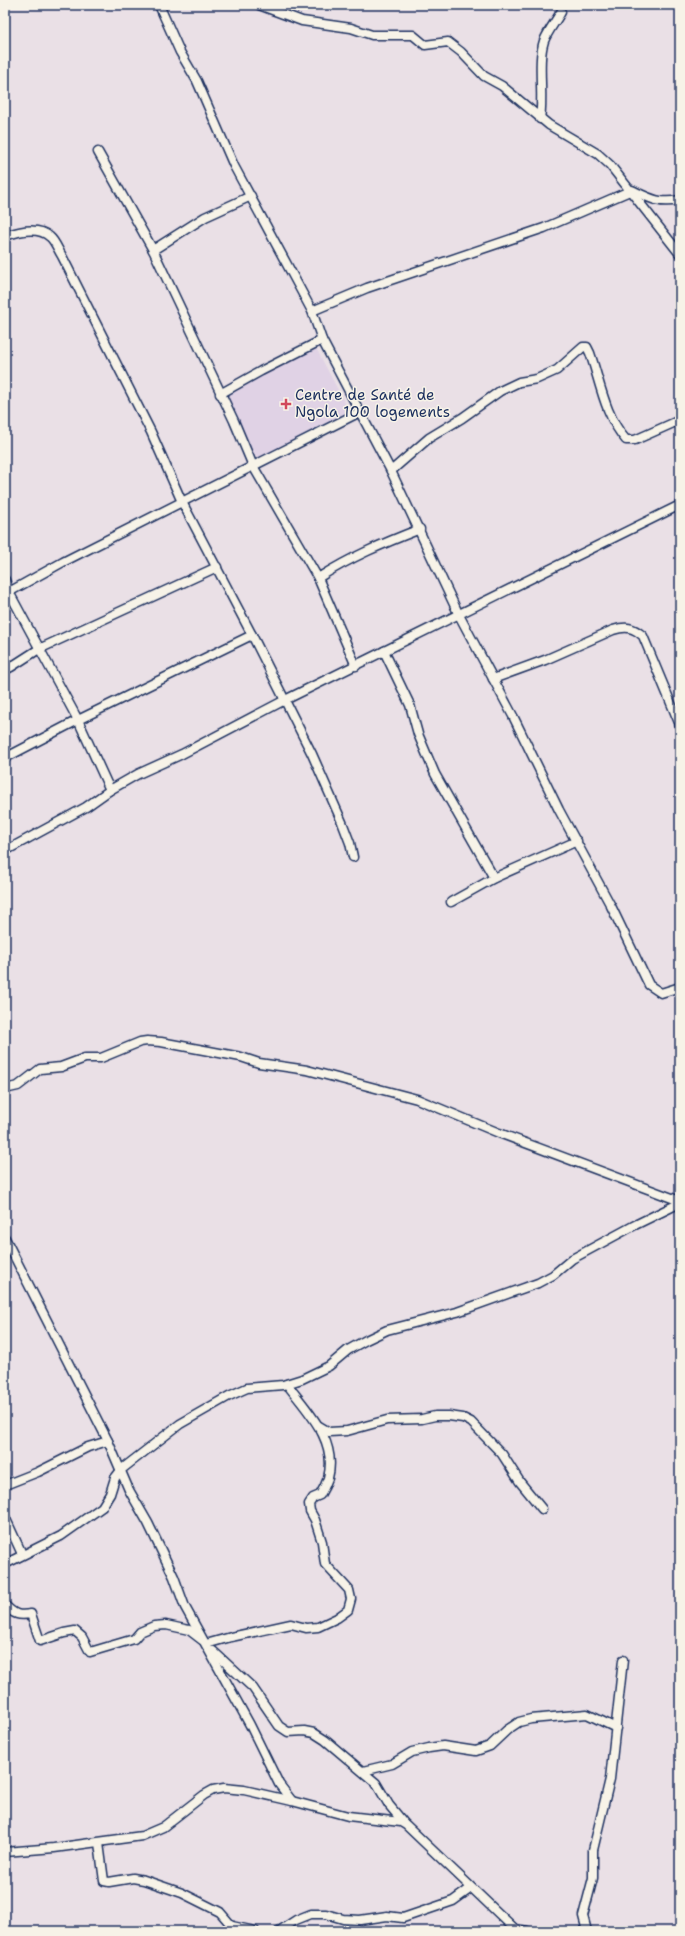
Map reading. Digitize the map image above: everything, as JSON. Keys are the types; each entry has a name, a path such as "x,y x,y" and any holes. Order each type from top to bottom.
{"street":[{"path":"159,5 174,39 197,81 234,166 312,311 322,340 420,529 458,615 493,679 559,810 577,840 649,985 661,993 680,987"},
{"path":"259,5 302,21 351,28 372,34 413,35 425,45 448,42 461,52 484,76 502,86 549,125 598,154 610,164 632,190 680,254"},
{"path":"540,118 543,102 542,62 544,41 561,12"},
{"path":"98,152 153,250 234,422 253,466 318,578 356,666"},
{"path":"312,311 367,288 544,228 632,190 652,200 665,202 680,200"},
{"path":"153,250 206,217 251,196"},
{"path":"5,236 17,232 38,230 51,237 151,432 182,502 285,700 335,803 350,843 353,857"},
{"path":"220,394 261,370 322,340"},
{"path":"391,471 429,438 462,418 500,391 519,382 537,379 557,370 583,347 587,346 606,407 626,440 635,440 680,420"},
{"path":"9,592 63,562 360,412"},
{"path":"5,851 86,807 110,790 138,774 182,754 285,700 680,505"},
{"path":"318,578 344,561 376,546 420,529"},
{"path":"5,670 40,649 217,567"},
{"path":"5,580 9,592 78,720 110,790"},
{"path":"493,679 545,660 624,626 635,629 643,636 680,725"},
{"path":"5,758 78,720 252,634"},
{"path":"384,651 410,705 418,734 435,774 494,878"},
{"path":"451,902 494,878 577,840"},
{"path":"5,1089 18,1086 40,1070 61,1067 85,1058 101,1058 140,1042 161,1042 241,1057 260,1063 307,1070 417,1099 499,1134 680,1202"},
{"path":"5,1564 22,1554 61,1536 102,1507 110,1494 115,1478 122,1469 180,1424 229,1396 247,1388 287,1384 302,1379 329,1366 348,1350 387,1330 457,1312 536,1284 553,1275 572,1259 680,1202"},
{"path":"5,1238 8,1253 108,1440 122,1469 129,1490 148,1523 174,1577 185,1607 280,1784 292,1800"},
{"path":"206,1644 291,1624 306,1628 318,1627 338,1618 348,1610 351,1599 349,1590 325,1564 322,1555 322,1542 315,1520 310,1511 309,1504 313,1498 320,1495 328,1478 330,1465 327,1446 318,1426 287,1384"},
{"path":"318,1426 329,1432 347,1431 387,1420 422,1420 435,1416 463,1418 471,1422 502,1454 520,1482 542,1508"},
{"path":"5,1486 38,1472 88,1447 108,1440"},
{"path":"5,1517 22,1554"},
{"path":"5,1606 12,1613 20,1616 31,1614 40,1641 75,1631 82,1638 90,1652 134,1639 140,1632 154,1626 166,1625 189,1630 253,1688 279,1726 288,1732 304,1731 314,1733 325,1740 363,1771 376,1783 389,1806 406,1825 516,1930 527,1931"},
{"path":"587,1931 583,1916 592,1878 593,1850 610,1779 623,1660"},
{"path":"363,1771 392,1764 412,1752 429,1748 443,1746 476,1750 490,1746 507,1730 519,1722 531,1719 587,1714 616,1728"},
{"path":"5,1852 99,1843 142,1836 155,1831 212,1790 224,1788 244,1790 292,1800 348,1816 391,1820 406,1825"},
{"path":"99,1843 104,1881 110,1882 133,1878 144,1880 182,1893 220,1912 232,1926 255,1931"},
{"path":"279,1931 311,1914 326,1914 360,1920 387,1916 403,1918 453,1901 471,1888"}],"shaded area":[{"name":"Centre de Santé de Ngola 100 logements","path":"316,348 349,411 257,459 223,396"}],"place":[{"name":"Centre de Santé de Ngola 100 logements","path":"286,404"}]}
